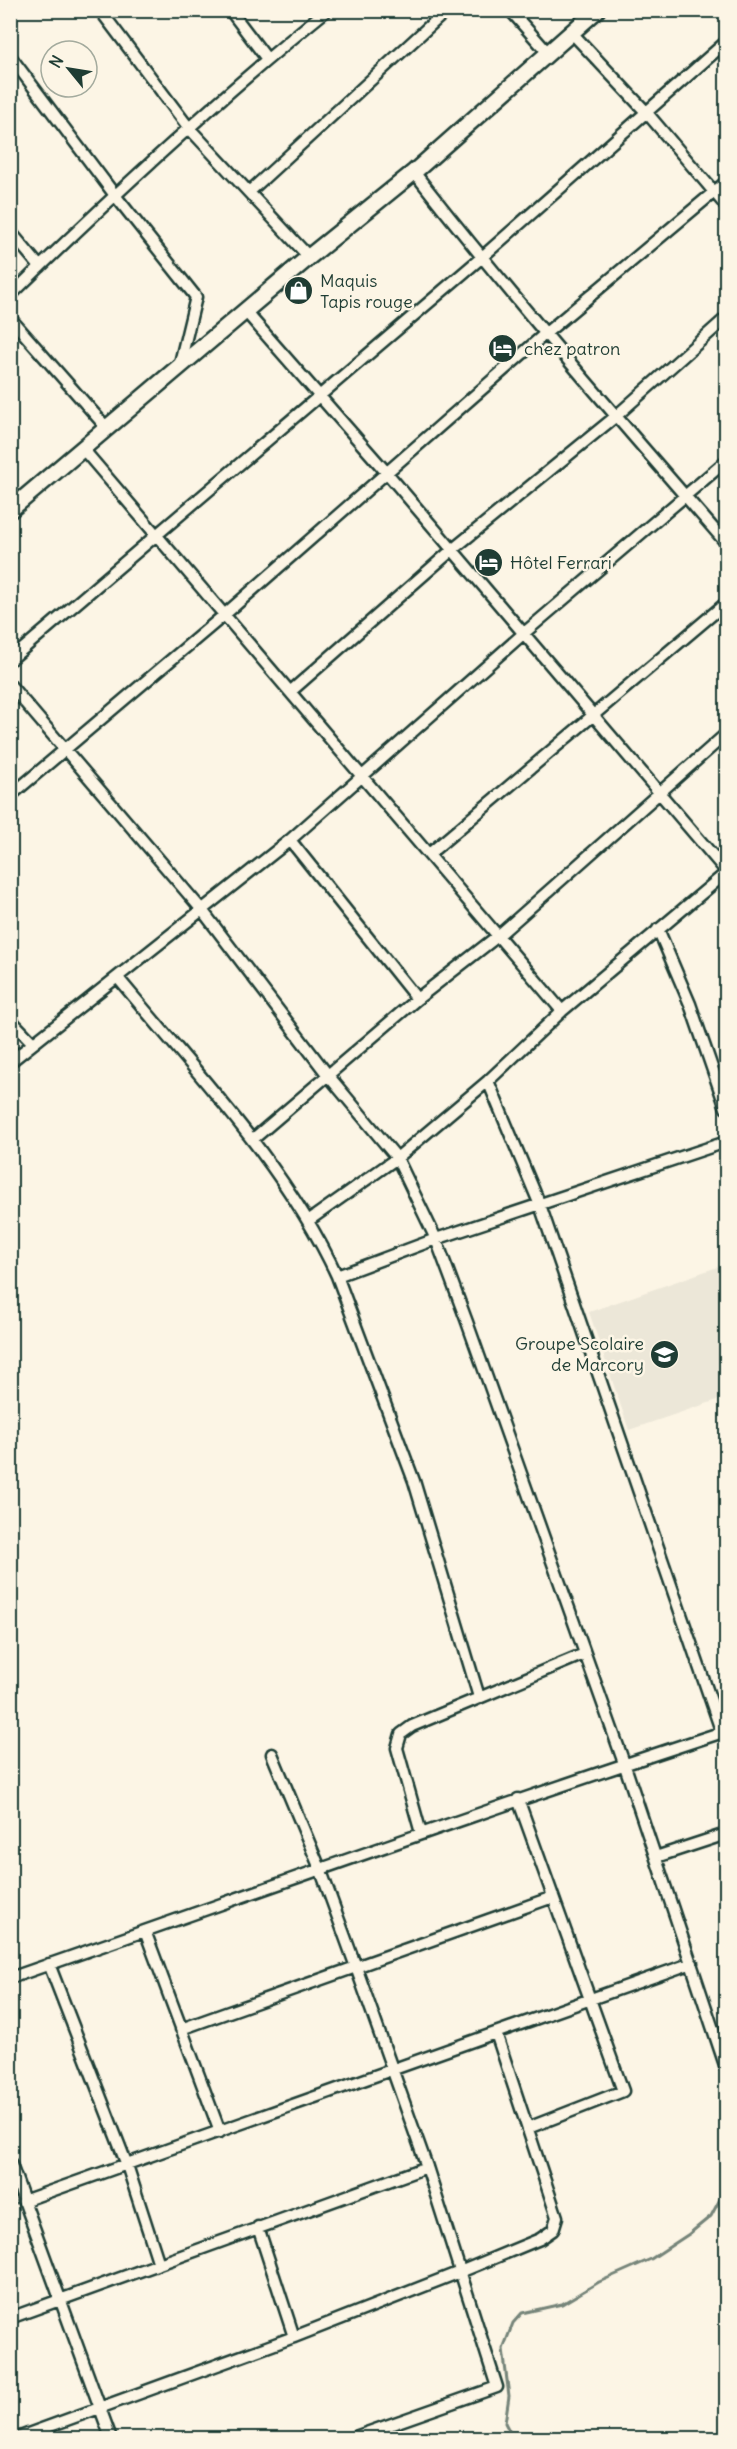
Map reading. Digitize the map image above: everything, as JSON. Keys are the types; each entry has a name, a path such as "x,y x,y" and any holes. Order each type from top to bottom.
{"street":[{"path":"100,10 189,128 309,257"},
{"path":"230,10 267,59"},
{"path":"10,296 114,194 267,59 327,10"},
{"path":"249,192 447,10"},
{"path":"510,10 549,54"},
{"path":"10,510 309,257 414,172 597,10"},
{"path":"572,33 647,113 726,206"},
{"path":"10,660 481,258 726,42"},
{"path":"10,56 114,194 196,297 179,367"},
{"path":"414,172 481,258 615,417 726,543"},
{"path":"10,796 223,616 546,333 726,182"},
{"path":"10,231 40,267"},
{"path":"246,312 387,473 726,872 562,1011 488,1081 397,1158 308,1221"},
{"path":"10,318 106,428"},
{"path":"290,692 452,550 615,417 726,318"},
{"path":"83,449 562,1011"},
{"path":"10,1062 290,840 522,634 726,461"},
{"path":"429,854 726,603"},
{"path":"10,685 202,910 327,1074 397,1158 436,1239 624,1763 726,2068"},
{"path":"252,1140 417,999 499,935 726,734"},
{"path":"290,840 417,999"},
{"path":"658,929 690,1004 726,1108"},
{"path":"118,978 252,1140 323,1244 337,1275 414,1481 479,1697"},
{"path":"10,1018 33,1043"},
{"path":"10,1978 321,1871 518,1799 724,1732 540,1205 488,1081"},
{"path":"337,1275 436,1239 726,1142"},
{"path":"421,1833 397,1748 401,1734 412,1726 584,1654"},
{"path":"272,1754 321,1871 356,1967 427,2167 497,2387 352,2439"},
{"path":"518,1799 623,2091 528,2128"},
{"path":"656,1857 726,1834"},
{"path":"181,2029 553,1897"},
{"path":"145,1931 220,2132"},
{"path":"23,2201 692,1963"},
{"path":"49,1964 127,2165 159,2264"},
{"path":"17,2439 294,2337 540,2239 553,2230 557,2217 496,2032"},
{"path":"10,2162 111,2439"},
{"path":"10,2318 427,2167"},
{"path":"258,2227 294,2337"}],"shaded area":[{"name":"Groupe Scolaire de Marcory","path":"726,1264 726,1397 629,1430 589,1312"}],"waterway":[{"path":"513,2438 505,2423 509,2396 503,2349 513,2323 522,2313 562,2304 599,2282 651,2259 689,2234 711,2216 726,2188"}],"place":[{"name":"Maquis Tapis rouge","path":"299,291"},
{"name":"chez patron","path":"503,349"},
{"name":"Hôtel Ferrari","path":"489,563"},
{"name":"Groupe Scolaire de Marcory","path":"665,1354"}]}
